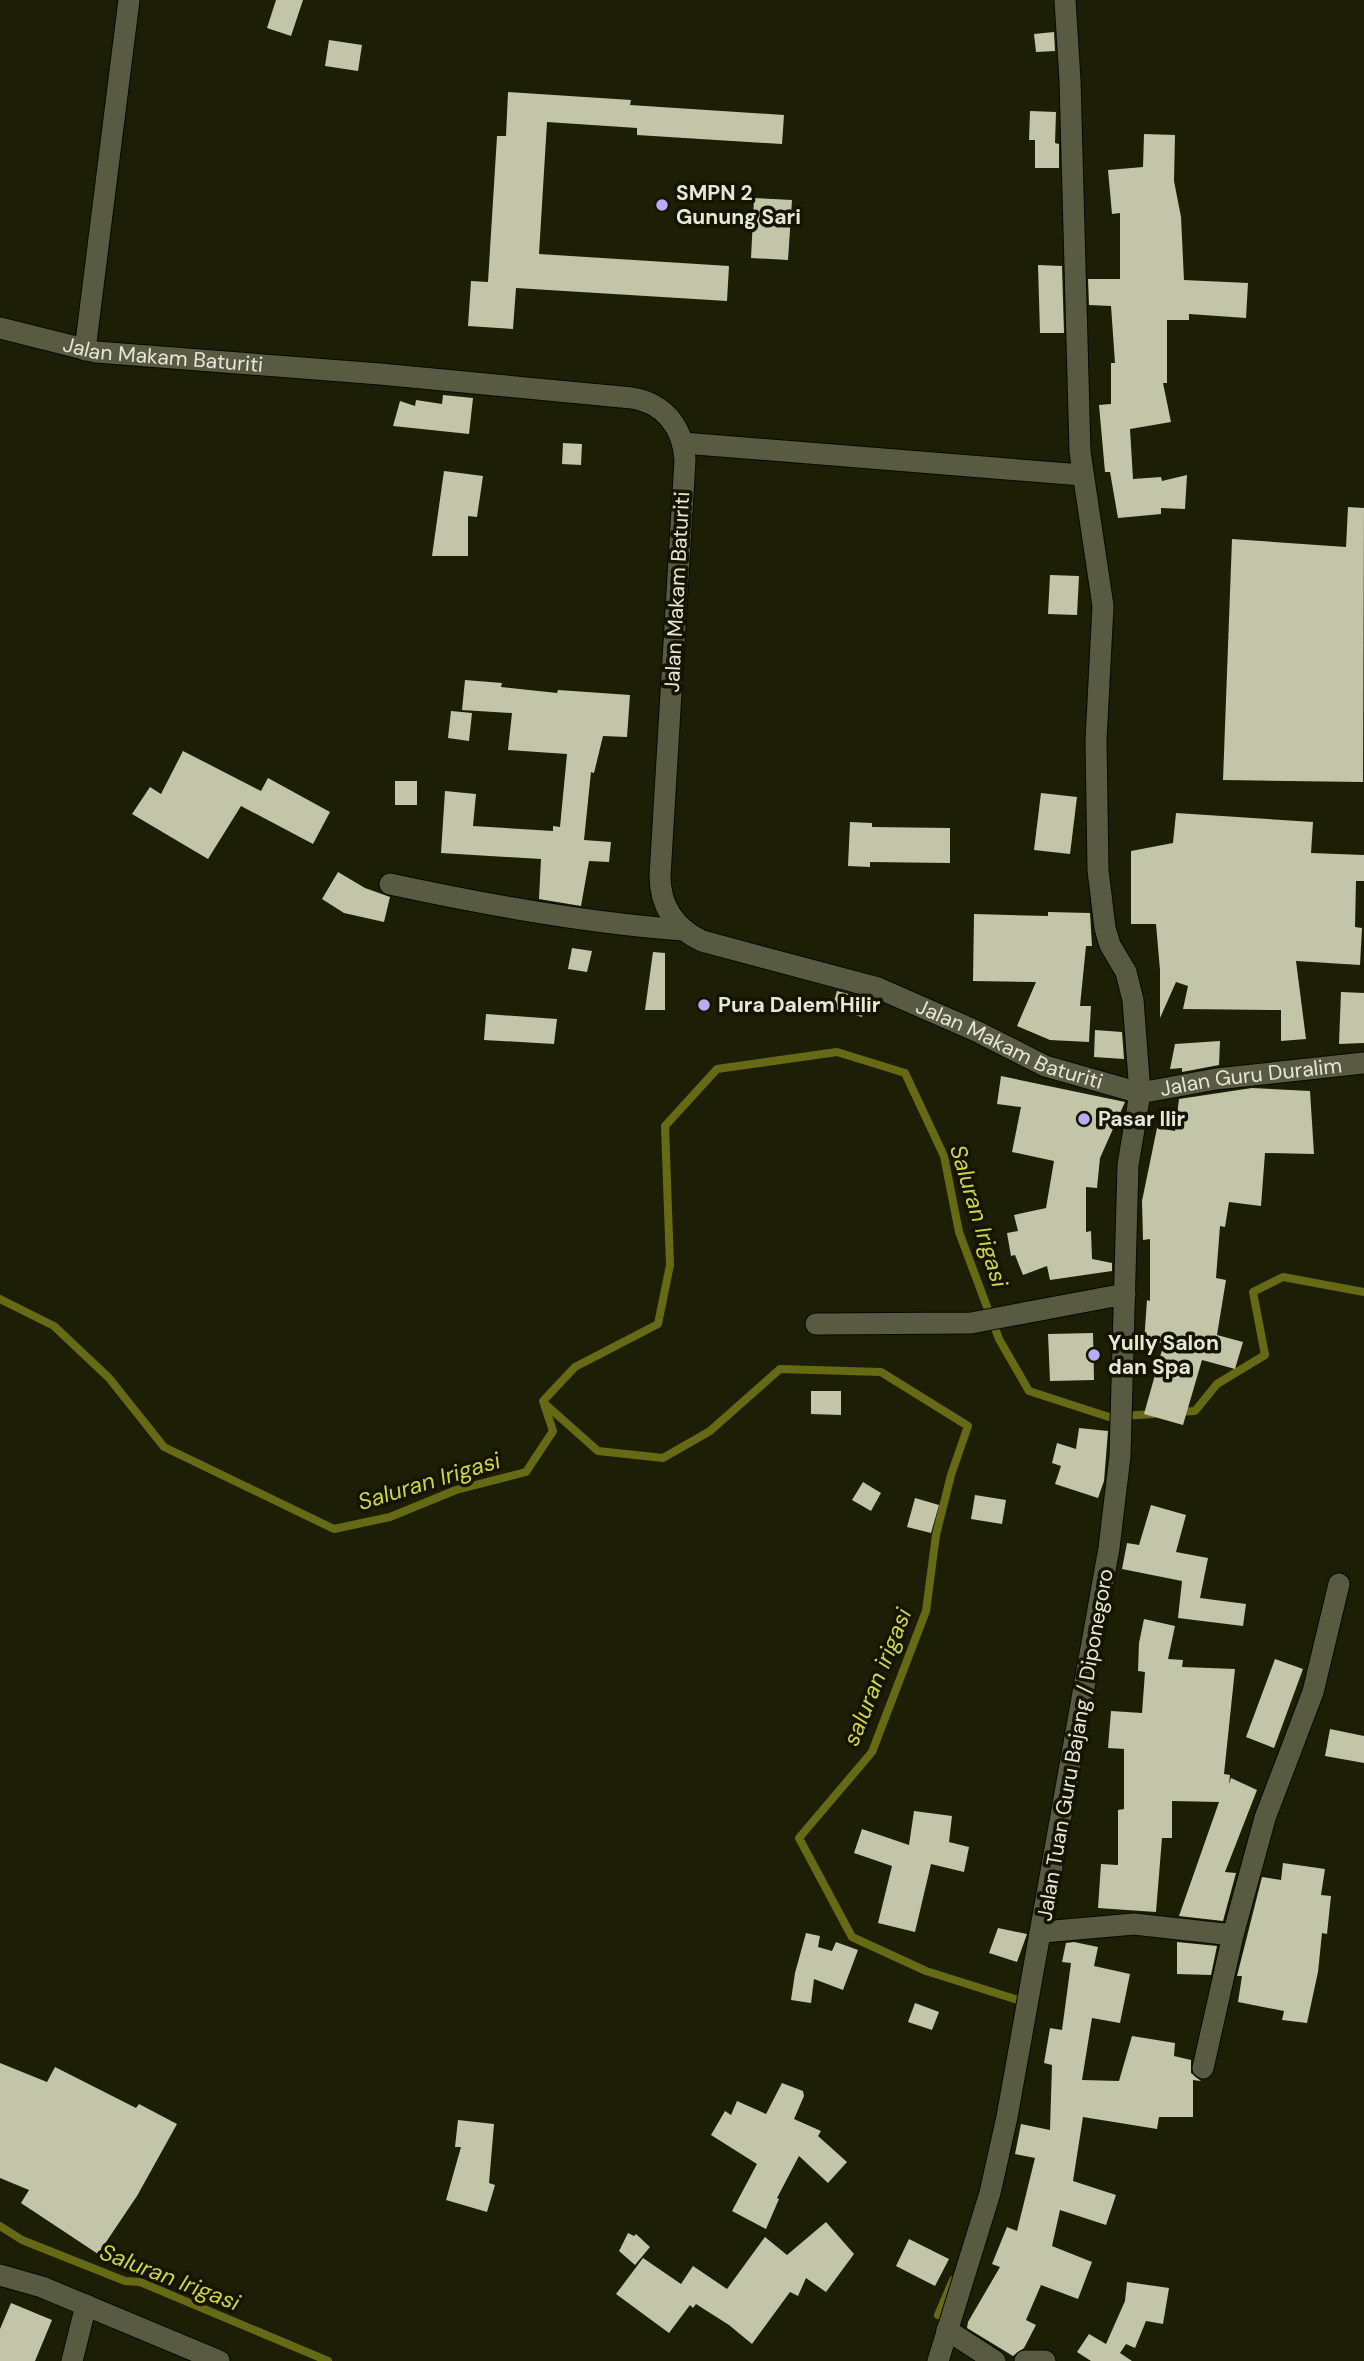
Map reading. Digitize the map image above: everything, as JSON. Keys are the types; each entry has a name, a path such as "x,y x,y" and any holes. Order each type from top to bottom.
{"street":[{"path":"85,350 129,0"},
{"path":"1065,0 1082,475 1101,571 1103,606 1096,740 1101,901 1110,945 1126,972 1133,1000 1140,1093"},
{"name":"Jalan Makam Baturiti","path":"0,328 85,350 632,398 651,403 667,415 683,443 660,886 670,915 684,930 702,941 878,988 976,1031 1045,1066 1140,1093"},
{"path":"683,443 1082,475"},
{"path":"390,884 521,911 628,926 684,930"},
{"name":"Jalan Guru Duralim","path":"1140,1093 1216,1079 1364,1063"},
{"name":"Jalan Tuan Guru Bajang / Diponegoro","path":"938,2361 990,2193 1043,1932 1109,1548 1120,1456 1128,1165 1138,1119 1140,1093"},
{"path":"816,1324 971,1323 1125,1294"},
{"path":"1203,2068 1233,1935 1265,1818 1313,1692 1339,1584"},
{"path":"1043,1932 1134,1924 1233,1935"},
{"path":"0,2275 42,2287 219,2361"},
{"path":"72,2361 86,2305"},
{"path":"947,2330 995,2361"},
{"path":"1025,2361 1045,2361"}],"building":[{"path":"276,0 303,0 291,36 267,28"},
{"path":"1054,32 1055,51 1036,52 1034,34"},
{"path":"329,40 362,45 358,71 325,66"},
{"path":"508,92 631,100 630,105 784,115 782,144 637,135 637,128 547,122 539,254 729,266 727,301 516,288 513,329 468,326 471,281 488,282 497,136 506,136"},
{"path":"1030,111 1056,112 1055,143 1059,144 1059,168 1035,168 1035,140 1029,140"},
{"path":"1144,134 1175,135 1174,181 1181,217 1184,280 1248,283 1246,318 1189,314 1189,320 1167,320 1167,383 1163,383 1171,422 1130,429 1133,479 1161,477 1162,481 1187,475 1185,509 1161,508 1161,514 1118,518 1110,472 1105,472 1099,405 1111,404 1111,363 1115,363 1111,306 1089,305 1088,279 1120,279 1120,213 1112,214 1108,170 1143,167"},
{"name":"SMPN 2 Gunung Sari","path":"754,198 792,200 788,260 751,258"},
{"path":"1038,265 1062,266 1064,333 1040,333"},
{"path":"443,395 473,398 469,434 393,426 400,401 415,406 416,400 442,404"},
{"path":"563,443 582,444 581,465 562,464"},
{"path":"444,471 483,476 477,517 468,516 468,556 432,556"},
{"path":"1348,507 1364,508 1363,782 1223,780 1232,539 1346,547"},
{"path":"1050,575 1079,576 1077,615 1048,614"},
{"path":"465,680 502,683 501,687 557,693 558,690 630,695 627,737 603,736 594,773 591,772 584,840 611,842 609,862 589,861 581,906 539,899 541,859 441,853 445,791 476,794 473,826 553,831 553,826 560,827 567,754 508,750 512,713 462,710"},
{"path":"451,711 472,713 469,741 448,738"},
{"path":"183,751 261,791 268,778 330,812 313,844 241,806 208,859 132,814 150,787 161,794"},
{"path":"395,781 417,781 417,805 395,805"},
{"path":"1041,793 1077,797 1070,854 1034,850"},
{"path":"1176,813 1313,822 1311,853 1364,855 1364,881 1356,881 1355,927 1362,928 1360,965 1296,961 1306,1039 1281,1041 1281,1010 1183,1009 1188,986 1176,982 1160,1018 1156,924 1131,924 1131,851 1173,843"},
{"path":"850,822 872,823 872,827 950,828 950,863 870,862 870,867 848,866"},
{"path":"338,872 365,888 390,897 384,922 344,913 322,899"},
{"path":"1048,912 1090,913 1092,946 1086,946 1080,1006 1091,1006 1089,1042 1050,1040 1017,1026 1036,982 973,981 974,914 1048,916"},
{"path":"572,948 592,951 587,972 568,969"},
{"path":"653,952 665,953 665,1010 645,1010"},
{"path":"837,991 868,999 862,1017 832,1008"},
{"path":"1341,992 1364,993 1364,1043 1339,1044"},
{"path":"486,1014 557,1019 554,1044 484,1040"},
{"path":"1095,1030 1122,1032 1124,1059 1094,1057"},
{"path":"1220,1041 1219,1065 1182,1072 1182,1068 1170,1069 1175,1044"},
{"path":"1001,1076 1125,1102 1100,1158 1097,1188 1086,1187 1086,1232 1091,1231 1092,1259 1112,1263 1112,1271 1050,1280 1047,1266 1023,1275 1015,1255 1011,1256 1007,1233 1018,1231 1014,1215 1046,1208 1054,1161 1012,1152 1021,1107 997,1104"},
{"path":"1252,1088 1310,1091 1314,1154 1265,1153 1261,1206 1229,1202 1225,1227 1220,1226 1216,1278 1226,1280 1217,1335 1243,1342 1235,1369 1202,1360 1183,1425 1144,1414 1164,1343 1144,1342 1147,1300 1150,1301 1150,1239 1143,1240 1142,1201 1157,1128 1175,1131 1179,1099"},
{"path":"1093,1333 1094,1380 1050,1381 1048,1334"},
{"path":"811,1391 841,1391 841,1415 811,1414"},
{"path":"1079,1428 1108,1431 1104,1481 1098,1498 1055,1484 1061,1466 1052,1463 1057,1443 1076,1449"},
{"path":"863,1482 881,1493 871,1511 852,1500"},
{"path":"975,1495 1006,1500 1002,1524 971,1519"},
{"path":"915,1498 939,1505 931,1533 907,1527"},
{"path":"1151,1505 1186,1515 1176,1552 1208,1558 1200,1598 1246,1604 1243,1626 1178,1618 1182,1581 1122,1569 1127,1543 1139,1545"},
{"path":"1144,1619 1175,1626 1168,1659 1183,1660 1182,1667 1235,1669 1224,1774 1230,1775 1229,1784 1231,1778 1257,1790 1225,1872 1236,1873 1223,1921 1179,1916 1219,1802 1172,1801 1172,1838 1162,1838 1156,1912 1098,1908 1101,1864 1118,1865 1118,1810 1124,1809 1124,1749 1108,1748 1111,1711 1142,1713 1145,1672 1138,1671 1139,1643"},
{"path":"1275,1659 1303,1669 1274,1748 1246,1737"},
{"path":"1330,1729 1364,1736 1364,1763 1325,1756"},
{"path":"914,1811 952,1816 949,1842 969,1847 964,1872 931,1864 915,1932 878,1923 892,1866 854,1853 862,1829 909,1845"},
{"path":"1283,1863 1325,1869 1321,1895 1331,1896 1327,1934 1322,1933 1318,1972 1307,2023 1282,2020 1284,2011 1238,2002 1242,1976 1237,1976 1262,1877 1281,1880"},
{"path":"998,1928 1027,1934 1017,1962 989,1953"},
{"path":"806,1933 820,1936 818,1947 832,1951 836,1942 858,1950 843,1990 814,1979 811,2003 791,2000"},
{"path":"1177,1942 1217,1946 1211,1975 1177,1974"},
{"path":"1066,1943 1098,1947 1094,1966 1130,1974 1120,2023 1092,2018 1082,2080 1119,2081 1132,2036 1175,2043 1174,2056 1191,2060 1191,2073 1201,2081 1193,2080 1193,2117 1159,2117 1157,2129 1083,2117 1073,2181 1116,2195 1106,2225 1060,2210 1052,2246 1092,2262 1078,2299 1041,2285 1026,2320 1036,2325 1024,2348 1013,2356 967,2328 1000,2267 992,2264 1007,2227 1017,2231 1035,2158 1015,2154 1021,2124 1050,2130 1052,2065 1044,2063 1050,2028 1062,2030 1071,1963 1062,1962"},
{"path":"915,2003 939,2012 932,2030 908,2022"},
{"path":"0,2063 47,2082 55,2067 136,2108 139,2104 177,2124 137,2196 98,2254 21,2203 29,2190 0,2178"},
{"path":"782,2083 803,2091 804,2096 794,2119 821,2131 818,2136 847,2162 828,2183 799,2156 777,2198 779,2199 766,2229 732,2211 757,2164 711,2135 725,2111 731,2115 737,2101 766,2114"},
{"path":"458,2120 494,2124 489,2183 495,2185 487,2212 446,2200 461,2147 455,2147"},
{"path":"826,2222 854,2254 826,2292 806,2278 798,2296 790,2292 752,2344 696,2304 693,2308 690,2305 669,2333 616,2294 643,2258 681,2284 693,2266 727,2289 765,2237 787,2255"},
{"path":"628,2233 634,2236 636,2234 650,2247 635,2265 619,2251"},
{"path":"909,2239 949,2259 935,2286 896,2266"},
{"path":"1127,2282 1169,2288 1163,2324 1146,2321 1135,2348 1126,2344 1120,2353 1132,2361 1091,2361 1077,2352 1089,2334 1106,2344 1125,2301"},
{"path":"11,2303 52,2320 35,2361 0,2361 0,2329"}],"waterway":[{"name":"Saluran Irigasi","path":"0,1299 54,1326 109,1378 164,1447 334,1529 390,1517 456,1490 526,1472 553,1431 543,1401 575,1367 658,1324 670,1265 665,1126 717,1069 837,1052 905,1073 944,1156 959,1232 999,1339 1029,1391 1109,1417 1153,1414"},
{"name":"Saluran Irigasi","path":"1177,1412 1195,1411 1217,1384 1265,1355 1253,1292 1283,1277 1364,1292"},
{"name":"saluran irigasi","path":"545,1404 598,1451 663,1458 710,1431 780,1369 881,1372 968,1426 951,1475 936,1535 926,1611 872,1752 799,1838 852,1937 926,1971 1021,2001 1020,2006"},
{"name":"Saluran Irigasi","path":"0,2226 22,2240 125,2281 140,2282 328,2361"},
{"name":"saluran irigasi","path":"938,2315 953,2280"}],"place":[{"name":"SMPN 2 Gunung Sari","path":"662,205"},
{"name":"Pura Dalem Hilir","path":"704,1005"},
{"name":"Pasar Ilir","path":"1084,1119"},
{"name":"Yully Salon dan Spa","path":"1094,1355"}]}
